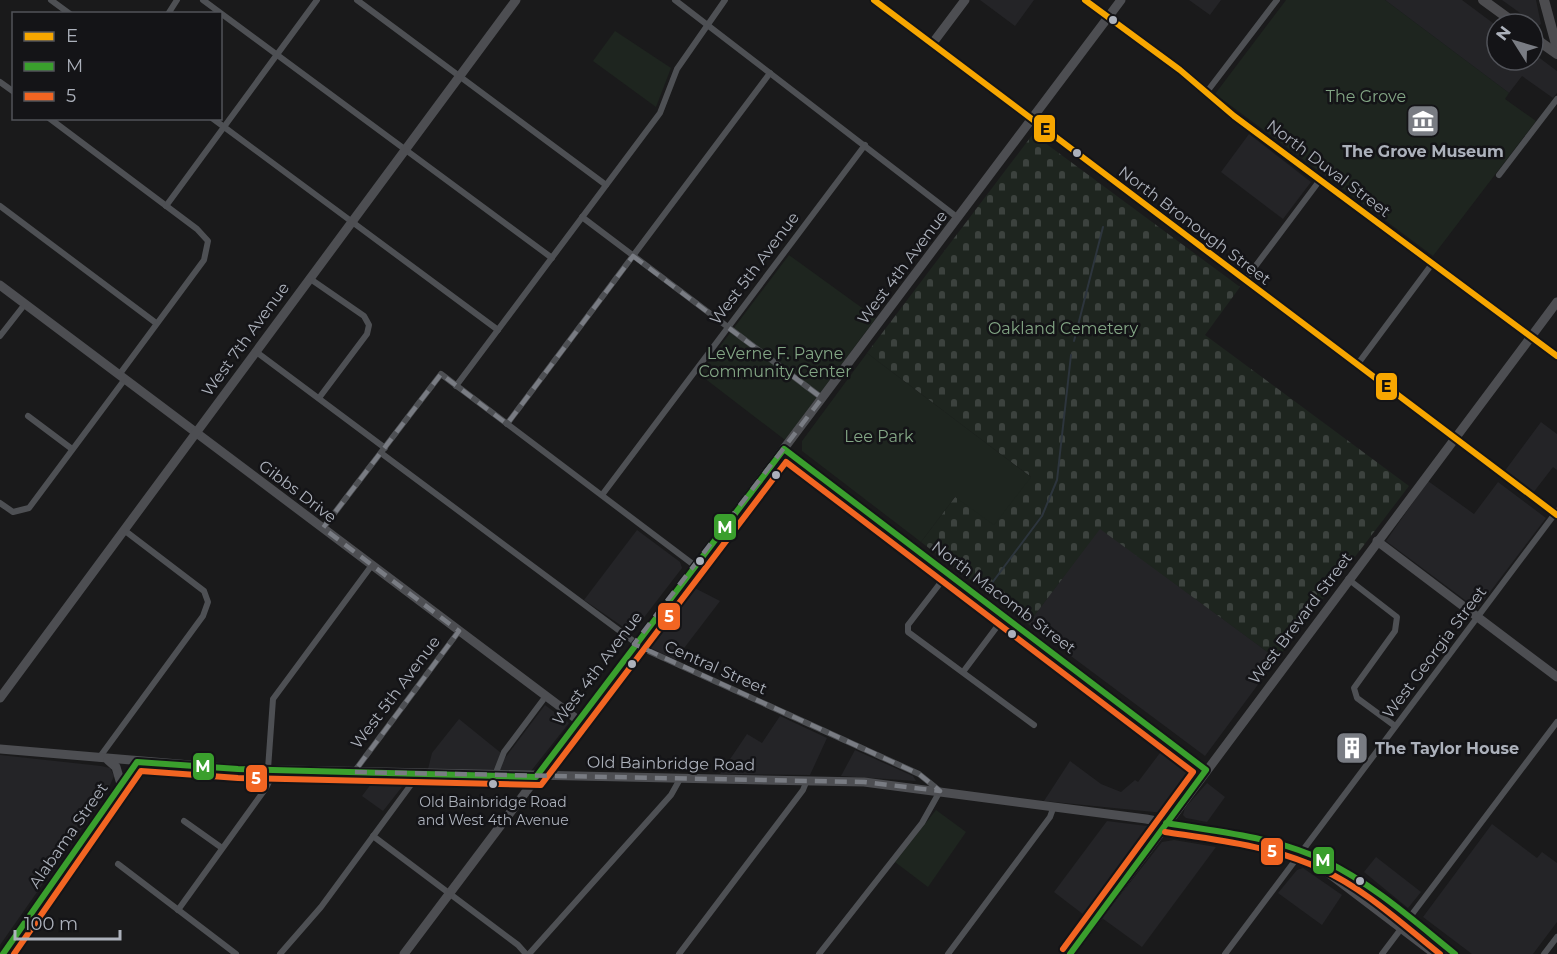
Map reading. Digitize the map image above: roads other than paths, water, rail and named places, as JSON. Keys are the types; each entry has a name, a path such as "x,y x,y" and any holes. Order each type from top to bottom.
{"main road":[{"path":"1483,0 1500,12"},
{"path":"1544,0 1557,48"},
{"path":"1545,44 1557,54"}],"street":[{"path":"51,0 67,12"},
{"path":"203,0 219,12"},
{"path":"166,206 317,0"},
{"path":"357,0 606,185"},
{"name":"West 7th Avenue","path":"0,698 516,0"},
{"path":"675,0 958,218"},
{"path":"456,386 660,113 677,69 725,0"},
{"name":"North Bronough Street","path":"874,0 1556,513"},
{"path":"932,44 964,0"},
{"name":"North Duval Street","path":"1085,0 1180,70 1206,93 1320,180 1557,356"},
{"name":"West 4th Avenue","path":"404,954 635,643 784,449 1121,0"},
{"path":"1206,93 1276,0"},
{"path":"222,14 552,258"},
{"path":"507,424 770,73"},
{"path":"1499,175 1557,99"},
{"path":"0,503 13,512 24,511 72,449 156,323 204,260 209,246 197,229 52,120"},
{"path":"215,120 498,330"},
{"name":"West 5th Avenue","path":"602,495 865,146"},
{"path":"1245,280 1320,180"},
{"path":"0,206 156,323"},
{"path":"582,217 822,398"},
{"path":"1357,365 1432,264"},
{"path":"309,277 368,322 367,334 319,399"},
{"name":"Gibbs Drive","path":"0,285 578,720"},
{"name":"West Brevard Street","path":"1070,954 1557,302"},
{"path":"0,336 25,304"},
{"name":"Central Street","path":"255,351 635,643 919,774 940,791"},
{"path":"323,528 441,374 694,565"},
{"path":"28,416 72,449"},
{"name":"North Macomb Street","path":"784,449 1206,770"},
{"name":"West Georgia Street","path":"1225,954 1556,513"},
{"path":"98,759 203,616 208,602 204,591 124,530"},
{"path":"1377,541 1557,677"},
{"path":"178,910 271,780 270,708 273,699 372,565"},
{"path":"948,573 908,625 908,630 1034,725"},
{"path":"1348,579 1397,617 1395,631 1353,688 1358,698 1395,726"},
{"path":"963,672 1005,616"},
{"name":"West 5th Avenue","path":"354,772 459,631"},
{"path":"495,775 504,752 546,696"},
{"path":"1382,954 1557,722"},
{"name":"Old Bainbridge Road","path":"0,749 98,759 271,770 864,782 1166,823 1264,841 1301,853"},
{"path":"108,759 116,767 121,784"},
{"name":"Alabama Street","path":"3,954 137,762"},
{"path":"280,954 321,907 410,786 414,773"},
{"path":"373,836 528,954 671,795 680,779"},
{"path":"679,954 803,790 807,780"},
{"path":"819,954 922,823 940,791"},
{"path":"948,954 1050,817 1054,806"},
{"path":"184,820 222,848"},
{"path":"1301,853 1339,868 1455,954"},
{"path":"1301,853 1436,954"},
{"path":"118,864 236,954"},
{"path":"1544,954 1557,937"}],"waterway":[{"path":"1074,341 1103,227"},
{"path":"989,587 1042,516 1057,480 1071,355"}],"place":[{"name":"The Grove Museum","path":"1423,121"},
{"name":"The Taylor House","path":"1352,748"},
{"name":"Old Bainbridge Road and West 4th Avenue","path":"493,784"}],"park label":[{"name":"The Grove","path":"1366,96"},
{"name":"Oakland Cemetery","path":"1063,328"},
{"name":"LeVerne F. Payne Community Center","path":"775,362"},
{"name":"Lee Park","path":"879,436"}]}
